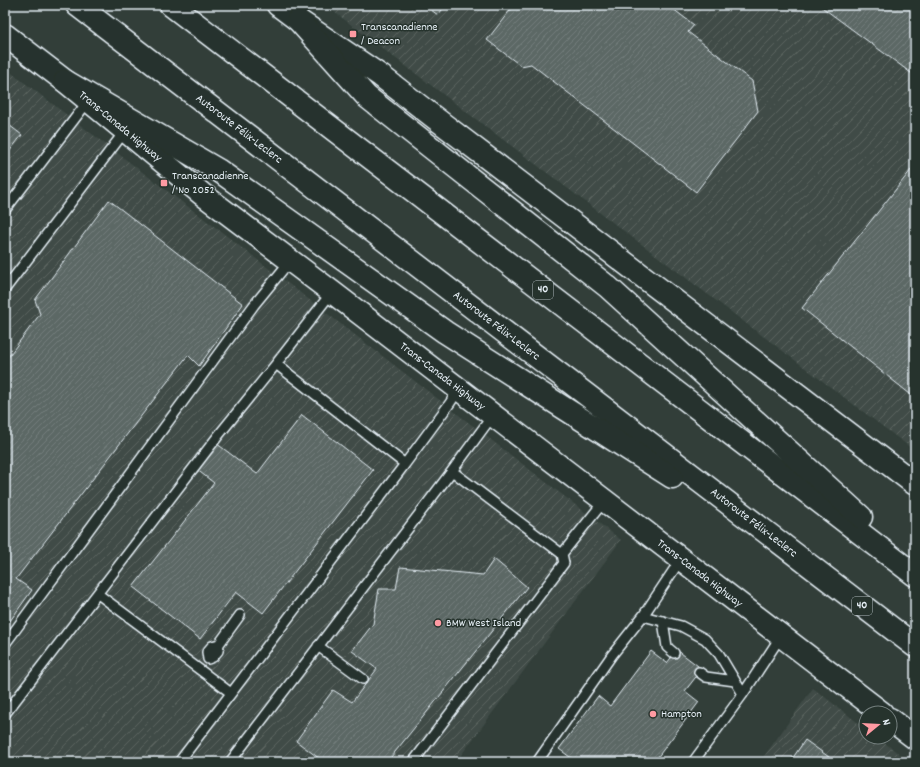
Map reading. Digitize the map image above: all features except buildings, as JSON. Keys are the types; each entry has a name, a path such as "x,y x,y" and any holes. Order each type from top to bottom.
{"main road":[{"name":"Autoroute Félix-Leclerc","path":"77,5 915,646"},
{"name":"40","path":"171,5 915,575"},
{"path":"278,5 381,76 915,484"},
{"path":"298,20 367,97 608,288 915,566"},
{"name":"Trans-Canada Highway","path":"5,35 89,100 202,194 605,500 872,705"},
{"path":"65,81 218,170 445,332 809,565"},
{"path":"898,725 915,738"}],"lane":[{"path":"5,210 89,100"},
{"path":"5,289 125,131"},
{"path":"5,644 254,305 290,261"},
{"path":"5,714 218,436 332,292"},
{"path":"276,364 405,464"},
{"path":"179,762 405,464 459,389"},
{"path":"230,762 493,415"},
{"path":"414,762 564,562 562,554 452,470"},
{"path":"562,554 605,500"},
{"path":"536,762 612,655 643,616 681,559"},
{"path":"98,594 231,693"},
{"path":"200,670 208,659 213,657 218,651 219,644 240,615"},
{"path":"643,616 681,626 705,639 720,654 743,694"},
{"path":"663,621 667,647 674,654"},
{"path":"693,762 743,694 781,636"},
{"path":"318,646 363,679"},
{"path":"699,672 706,677 735,681"}],"shaded area":[{"path":"325,5 915,5 915,451"},
{"path":"5,68 219,230 621,540 456,762 5,762"},
{"path":"813,688 858,723 858,745 888,745 910,762 760,762"}],"place":[{"name":"Transcanadienne / Deacon","path":"353,34"},
{"name":"Transcanadienne / No 2052","path":"164,183"},
{"name":"BMW West Island","path":"438,623"},
{"name":"Hampton","path":"653,714"}]}
